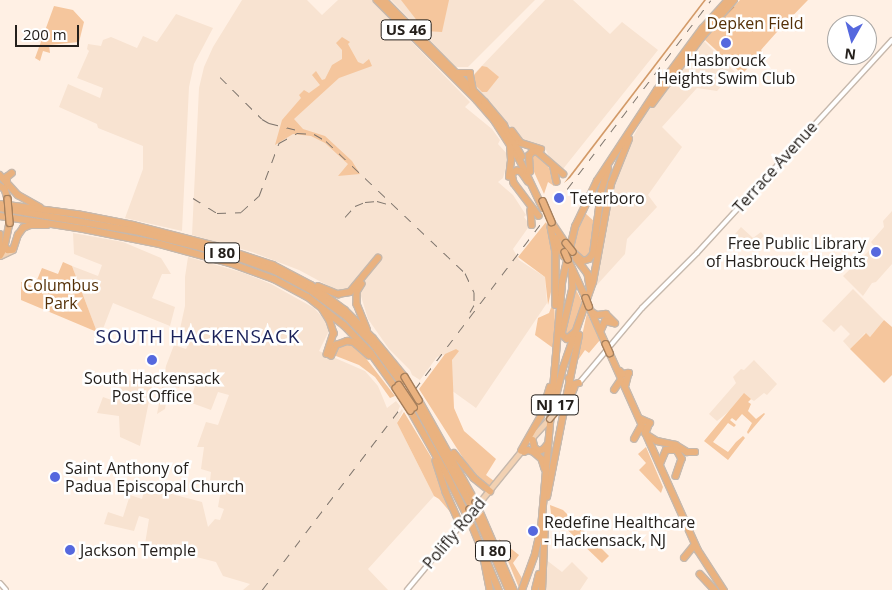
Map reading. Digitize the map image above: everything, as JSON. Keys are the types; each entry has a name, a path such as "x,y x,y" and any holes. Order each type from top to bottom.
{"highway":[{"name":"US 46","path":"377,0 490,115 508,140 542,202"},
{"name":"US 46","path":"384,0 474,90 504,125 530,172 609,354 620,381 614,390 625,390 629,373 623,374 618,370 609,354"},
{"name":"NJ 17","path":"543,590 548,443 562,282 573,234 594,188 625,139 686,50 728,0"},
{"name":"NJ 17","path":"521,590 538,542 546,495 557,390 566,358 588,304 610,184 624,149 673,74 703,34 734,0"},
{"path":"436,59 464,80 466,89"},
{"path":"457,73 470,73 474,90"},
{"path":"504,125 521,143 542,150 554,168 563,174"},
{"path":"573,252 585,261 593,254 603,184 612,160 625,139"},
{"path":"508,140 512,156 509,180 539,216"},
{"path":"530,172 528,158 532,152 539,152 547,159"},
{"path":"554,168 557,182"},
{"path":"532,225 529,205 512,181 512,174 521,172 536,192"},
{"path":"7,184 7,177 12,173"},
{"path":"0,175 20,197 46,210"},
{"path":"0,186 5,190 8,199 10,222 6,248 12,250 23,228 30,225 62,225"},
{"name":"I 80","path":"0,204 119,222 199,241 257,259 302,279 334,301 367,331 415,405 444,440 505,590"},
{"name":"I 80","path":"0,209 142,236 234,259 271,272 305,290 343,318 370,345 400,383"},
{"name":"I 80","path":"0,216 62,225 167,246 245,268 288,285 320,305 350,330 380,365 400,383"},
{"path":"552,224 589,277 588,304 596,315 607,315 615,323"},
{"path":"552,224 556,253 557,338"},
{"path":"0,234 0,250"},
{"path":"17,238 21,245"},
{"path":"0,256 6,242"},
{"name":"US 46","path":"566,258 601,332 605,345"},
{"path":"302,279 338,294 346,293 356,287 380,259 356,296 358,309 367,331"},
{"path":"572,272 572,288 562,331 564,338 571,337 582,318"},
{"path":"320,305 334,330 329,355 339,342 350,341 380,365"},
{"path":"566,399 582,318"},
{"path":"601,332 604,322 610,320 615,323"},
{"path":"522,452 544,408 556,355"},
{"path":"570,378 572,385 579,383"},
{"path":"561,424 574,388"},
{"path":"625,390 640,417 645,423 650,423 646,435 665,480 702,558 724,590"},
{"path":"625,390 640,428 646,435 656,442 676,445 689,453 695,452"},
{"name":"I 80","path":"415,405 434,452 497,546 514,590"},
{"name":"I 80","path":"415,405 473,511 509,590"},
{"path":"546,495 564,408 560,406"},
{"path":"640,428 634,439 646,435"},
{"path":"646,435 660,464 665,480"},
{"path":"444,440 470,473 490,491"},
{"path":"531,442 534,452 544,464 546,495"},
{"path":"531,442 539,451 544,449 548,443"},
{"path":"522,452 528,450 534,452"},
{"path":"660,464 666,450 677,450 682,459 676,476"},
{"path":"434,452 444,488 461,525"},
{"path":"672,494 693,547 720,590"},
{"name":"I 80","path":"473,511 483,551 499,590"},
{"path":"497,546 521,590"},
{"path":"535,590 543,547"},
{"path":"679,553 686,555 693,547"},
{"path":"483,551 490,590"},
{"path":"700,574 715,590"}],"main road":[{"name":"Terrace Avenue","path":"502,477 622,330 697,253 892,40"},
{"path":"0,256 12,250"},
{"path":"615,323 622,330"},
{"name":"Polifly Road","path":"407,590 502,477"},
{"path":"0,583 6,590"}],"shaded area":[{"path":"242,0 307,0 322,15 338,0 374,0 402,28 400,30 470,102 465,107 492,129 500,140 498,144 509,156 503,178 498,182 513,195 530,225 513,249 519,260 545,277 547,303 476,408 451,390 452,360 458,350 437,357 420,380 412,375 410,370 389,349 368,319 361,296 347,289 336,290 299,270 252,252 192,235 199,88 204,67 213,47"},
{"path":"391,0 535,0 468,67 456,67"},
{"path":"545,0 573,0 610,34 622,22 658,50 563,169 551,161 546,150 521,139 473,83 474,74"},
{"path":"704,0 706,0 570,178 564,183"},
{"path":"176,14 213,28 194,64 189,87 182,231 125,218 143,169 143,146 98,128 97,124 59,107 68,84 100,98 103,88 77,78 89,51 87,49 88,44 101,46 103,40 111,37 137,48 143,36 157,42"},
{"path":"701,38 735,72 717,91 697,88 662,127 682,147 648,195 657,207 627,239 625,254 596,286 595,274 614,172 646,113"},
{"path":"892,211 892,264 876,282 872,283 863,296 843,276 874,246 871,242 884,227 883,221"},
{"path":"741,227 753,238 761,232 764,236 750,249 735,234"},
{"path":"73,233 123,242 161,258 171,274 162,274 152,298 175,307 170,326 113,303 101,334 97,332 72,266 98,276 102,265 74,254"},
{"path":"188,257 244,273 271,284 314,308 331,327 319,351 365,371 378,386 387,408 396,401 400,406 396,416 402,409 403,411 397,423 434,496 368,569 388,590 243,590 250,584 223,576 216,562 145,544 149,519 139,516 134,531 104,524 108,512 123,517 130,495 142,499 145,487 202,502 208,527 215,519 220,520 224,509 218,507 222,484 210,481 211,472 201,469 204,447 197,447 206,422 218,425 229,395 218,392 211,410 189,402 197,381 182,378 179,388 174,387 172,398 167,398 165,409 157,414 166,366 174,345 186,349 193,335 180,329 185,306 185,277"},
{"path":"853,289 884,320 870,337 865,333 850,349 843,341 850,334 841,325 834,332 822,321"},
{"path":"754,360 777,384 767,395 764,393 754,401 747,397 717,421 709,414 736,383 733,377"},
{"path":"115,374 139,385 153,381 140,446 120,437 119,416 97,413 103,397 117,402 121,389"},
{"path":"545,559 562,572 572,562 588,578 580,590 545,590"}],"green space":[{"path":"401,0 449,0 442,32 425,31"},
{"name":"Depken Field","path":"740,0 808,0 776,33 761,50 763,53 742,74 704,39"},
{"path":"54,6 73,10 84,22 79,42 49,45 50,53 43,51 40,61 35,58"},
{"path":"342,37 350,42 348,44 358,62 363,64 369,59 372,66 339,78 294,119 303,129 325,136 352,161 360,174 338,176 348,164 325,143 311,136 293,134 275,145 282,120 301,98 299,95 304,90 309,93 320,85 312,75 316,71 322,80 325,79 332,65 342,59 342,50 336,43"},
{"path":"482,66 487,67 499,77 487,92 482,92 474,84 474,75"},
{"path":"537,153 555,177 554,186 548,182 544,194 530,163 532,156"},
{"path":"585,213 596,223 595,239 589,256 583,258 572,246"},
{"path":"546,222 551,233 555,256 554,279 548,305 545,277 518,257"},
{"name":"Columbus Park","path":"63,262 72,266 97,332 21,300 21,282 34,287 42,268 58,274"},
{"path":"575,288 584,305 581,316 567,337 565,333"},
{"path":"554,300 553,348 535,335 538,318 549,313"},
{"path":"587,313 600,340 589,353 585,350 576,363"},
{"path":"884,320 892,327 892,375 884,383 850,349 866,333 870,337"},
{"path":"344,343 352,343 361,352 395,396 390,398 375,377 359,365 336,356 334,351"},
{"path":"456,349 459,351 452,360 454,408 464,431 496,459 486,475 494,481 490,485 485,485 472,472 419,389 445,354"},
{"path":"744,393 751,399 748,402 751,404 748,411 756,419 765,414 748,434 747,432 752,423 742,414 736,421 732,418 730,420 736,425 734,427 728,423 713,442 728,452 743,436 745,438 728,460 704,441"},
{"path":"404,412 437,467 457,520 439,499 434,496 397,423"},
{"path":"646,447 663,487 661,493 639,470 646,463 638,454"},
{"path":"550,505 563,510 609,556 602,563 551,514"},
{"path":"499,539 519,555 513,563 523,580 519,588"}],"waterway":[{"path":"722,18 733,7"}],"railway":[{"path":"262,590 711,0"},
{"path":"220,77 262,119 269,123 300,131"},
{"path":"193,198 217,213 241,212 259,196 279,143 297,133 314,134 326,141 465,273 474,292 474,305 470,312"},
{"path":"345,217 355,206 365,202 377,201 391,205"}],"place":[{"name":"Hasbrouck Heights Swim Club","path":"726,43"},
{"name":"Teterboro","path":"559,198"},
{"name":"Free Public Library of Hasbrouck Heights","path":"876,252"},
{"name":"South Hackensack Post Office","path":"152,360"},
{"name":"Saint Anthony of Padua Episcopal Church","path":"55,477"},
{"name":"Redefine Healthcare - Hackensack, NJ","path":"533,531"},
{"name":"Jackson Temple","path":"70,550"}],"district":[{"name":"SOUTH HACKENSACK","path":"198,337"}]}
